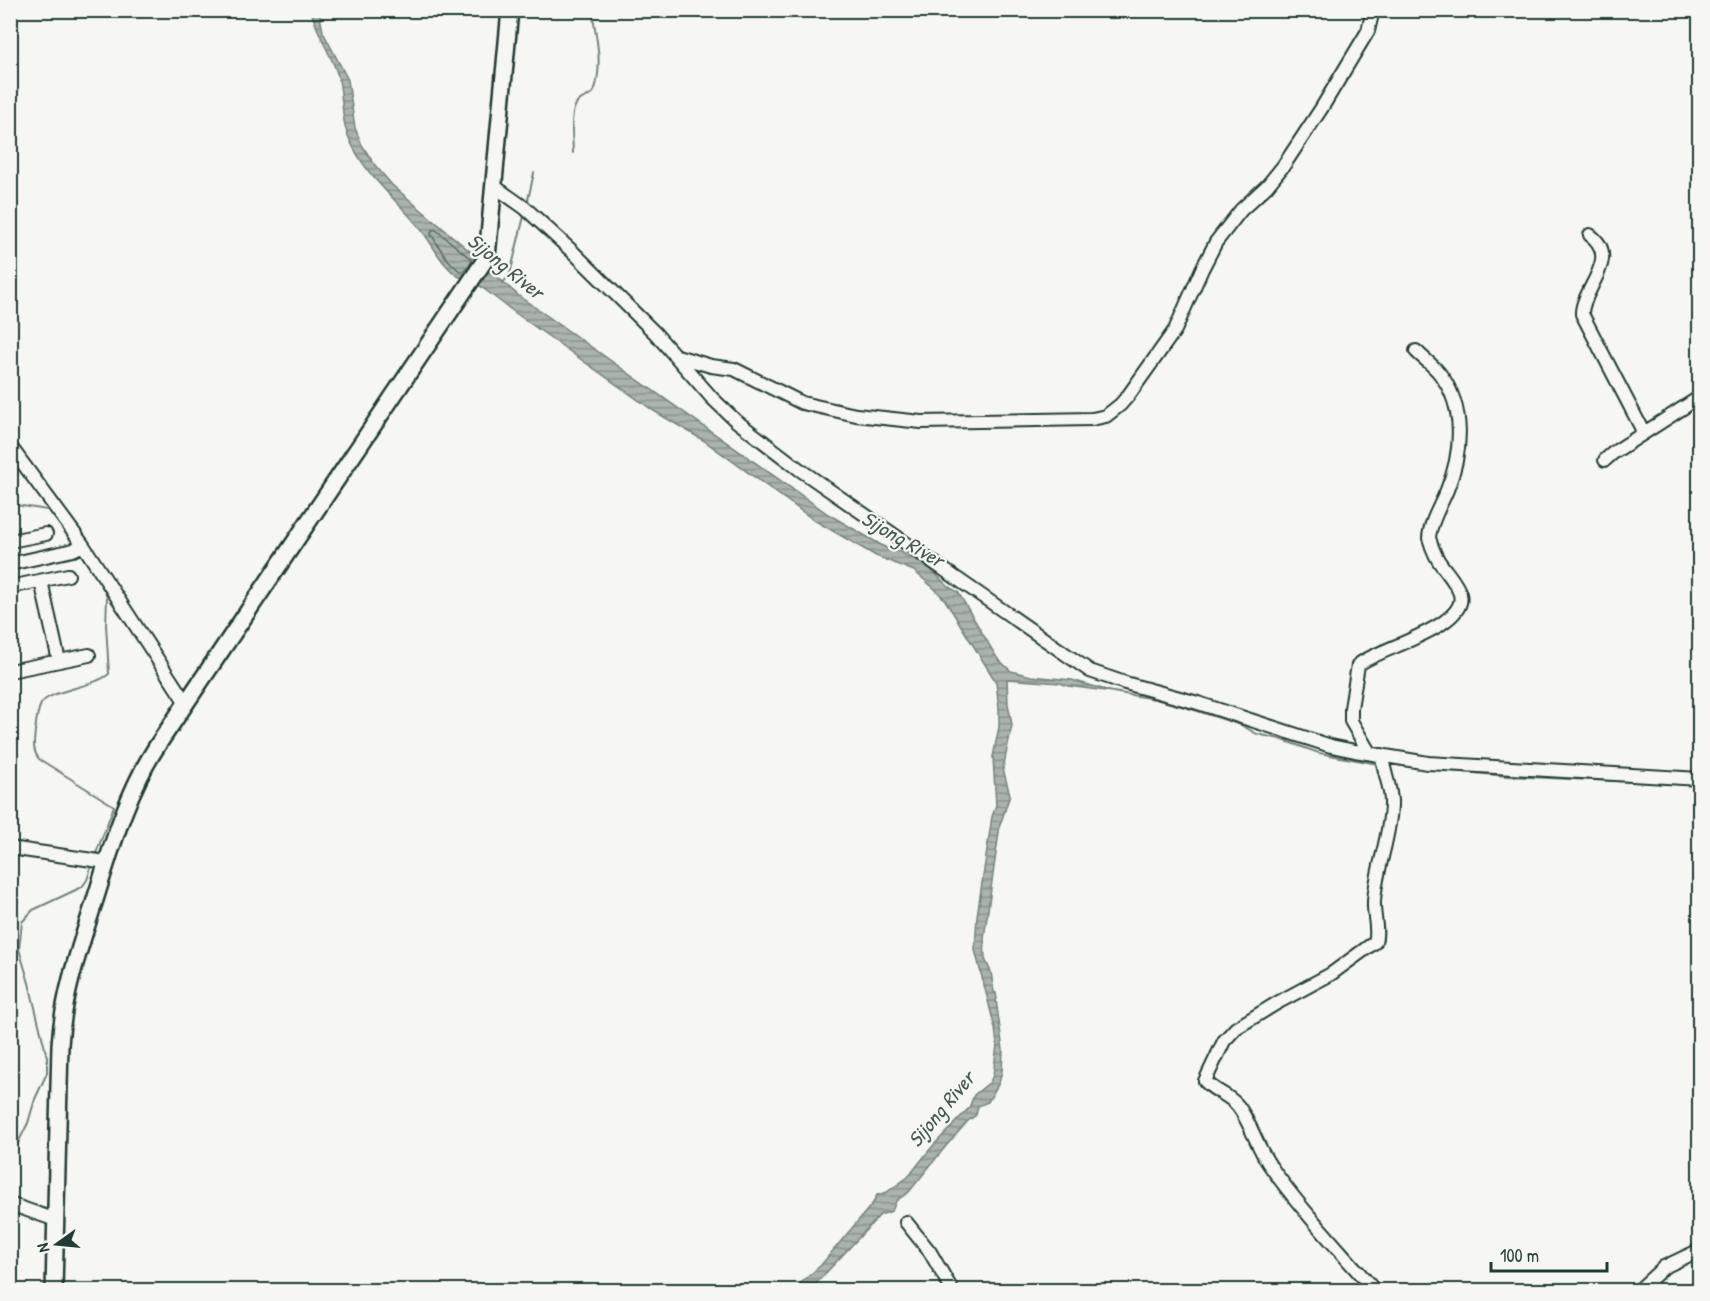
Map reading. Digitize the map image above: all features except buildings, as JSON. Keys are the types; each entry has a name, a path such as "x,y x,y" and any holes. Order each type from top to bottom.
{"main road":[{"path":"54,1290 60,1045 63,1013 71,973 125,808 141,774 186,703 485,262 488,252 510,10"}],"street":[{"path":"676,356 711,366 734,369 801,403 881,419 921,422 983,422 1081,420 1106,416 1128,396 1175,330 1216,242 1241,210 1275,177 1295,150 1368,31 1373,10"},
{"path":"494,186 525,208 574,253 676,356 723,410 778,454 1090,671 1331,746 1428,763 1700,779"},
{"path":"1590,235 1600,246 1601,263 1592,288 1581,308 1582,314 1644,433"},
{"path":"1369,752 1352,722 1351,708 1359,665 1439,626 1456,609 1461,600 1457,587 1441,564 1429,538 1455,470 1459,447 1458,414 1440,373 1416,351"},
{"path":"1605,460 1700,397"},
{"path":"10,446 83,545 186,703"},
{"path":"10,541 46,534"},
{"path":"10,564 73,550 83,545"},
{"path":"10,587 68,575"},
{"path":"41,581 59,661"},
{"path":"10,671 89,655"},
{"path":"1374,1290 1299,1206 1269,1165 1254,1132 1238,1107 1229,1097 1205,1082 1224,1041 1236,1028 1331,974 1375,942 1374,898 1390,819 1391,802 1382,755"},
{"path":"10,848 106,862"},
{"path":"10,1204 56,1220"},
{"path":"906,1222 930,1251 952,1290"},
{"path":"1639,1290 1664,1267 1700,1250"}],"water":[{"path":"311,11 319,11 323,32 348,80 355,128 362,145 392,185 479,259 468,277 459,277 446,266 419,227 379,184 353,148 343,118 336,70"},
{"path":"486,267 519,296 828,514 888,549 900,552 926,565 949,587 958,592 997,658 1011,671 1031,676 1072,680 1113,692 1060,683 1007,679 1012,725 1003,769 1010,795 1000,825 984,938 985,959 996,993 1003,1050 999,1083 988,1102 978,1106 976,1115 946,1146 909,1192 896,1201 892,1211 880,1215 810,1290 793,1290 821,1265 873,1203 877,1195 887,1192 908,1177 931,1148 969,1108 974,1095 990,1082 993,1075 997,1045 995,1028 975,950 977,916 992,817 996,805 993,757 999,727 999,709 996,682 945,600 914,571 876,556 814,520 703,440 654,411 514,312 475,282"}],"waterway":[{"path":"573,153 573,113 579,101 594,92 597,79 598,50 592,10"},
{"path":"527,204 534,173"},
{"name":"Sijong River","path":"503,283 510,274 525,212"},
{"path":"10,504 47,510 54,515"},
{"path":"95,856 114,806 39,759 34,749 34,742 38,714 41,704 46,699 92,683 109,674 107,598 103,586"},
{"path":"1113,692 1185,707 1241,725 1257,734 1280,739 1319,753 1378,764"},
{"path":"1388,764 1424,768"},
{"path":"1430,769 1507,776 1700,785"},
{"path":"10,1175 17,1145 47,1073 47,1057 19,949 22,922 33,910 82,887 92,865"}]}
